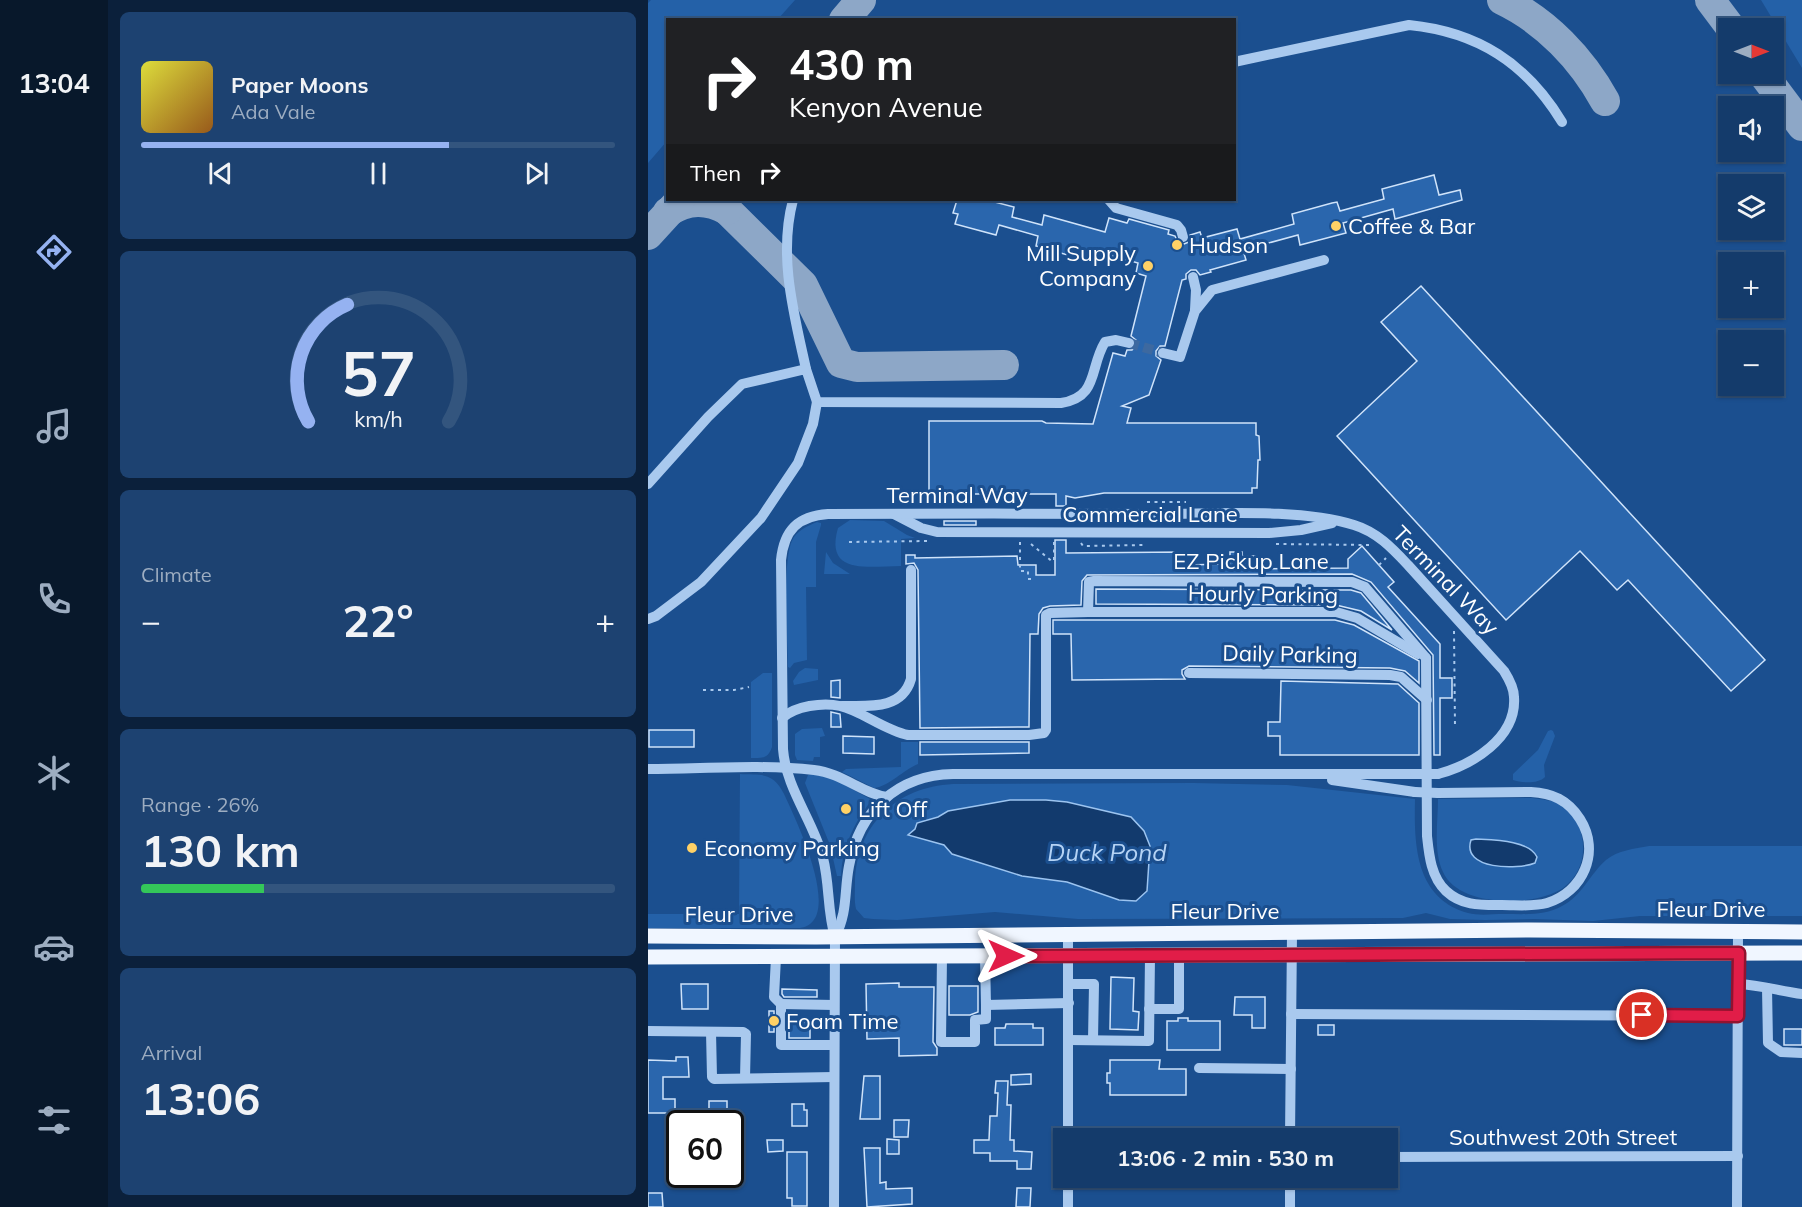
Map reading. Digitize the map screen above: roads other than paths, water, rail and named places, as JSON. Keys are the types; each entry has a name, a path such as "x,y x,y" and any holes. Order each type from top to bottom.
{"main road":[{"name":"Fleur Drive","path":"648,936 1292,934 1530,930 1802,932"},
{"name":"Fleur Drive","path":"648,957 1802,953"}],"street":[{"path":"1236,62 1409,25 1432,27 1456,34 1507,59 1534,82 1562,122"},
{"path":"648,619 656,616 701,582 761,518 798,463 813,424 817,402 806,369 788,284 789,215 793,201"},
{"path":"1110,201 1116,207 1178,225 1183,237"},
{"path":"1163,352 1180,357 1196,311 1212,290 1324,260"},
{"path":"1193,277 1196,290 1196,311"},
{"path":"817,402 1061,403 1074,401 1089,388 1105,342 1116,340 1129,343"},
{"path":"648,484 708,417 742,384 806,369"},
{"name":"Commercial Lane","path":"893,514 921,528 937,532 1269,533 1301,530 1338,522"},
{"name":"Terminal Way","path":"1272,514 1338,522 1367,530 1392,549 1504,671 1511,684 1514,697 1510,722 1495,743 1469,763 1455,770 1438,774 939,774 914,780 887,796 871,814 852,849 845,909 842,924 835,937 830,922 829,890 823,856 786,768 783,749 782,546 788,534 804,520 816,515 1272,514"},
{"path":"782,718 789,712 807,706 879,706 900,698 911,679 911,570"},
{"name":"EZ Pickup Lane","path":"1088,612 1088,586 1089,582 1094,581 1352,582 1365,587 1426,658"},
{"path":"839,706 908,735 1044,733 1046,730 1046,615 1088,612"},
{"name":"Hourly Parking","path":"1088,612 1336,612 1358,618 1426,658"},
{"path":"1302,775 1415,792 1438,793 1531,792 1544,793 1562,800 1577,814 1587,833 1589,847 1585,873 1567,894 1556,900 1537,905 1479,905 1466,903 1445,890 1436,877 1428,847 1426,700 1426,658"},
{"name":"Daily Parking","path":"1189,673 1390,675 1401,677 1426,700"},
{"path":"648,769 786,768 827,772 849,780 875,795 887,796"},
{"path":"1737,1207 1738,932"},
{"path":"1290,1128 1292,934"},
{"path":"1068,935 1068,1128"},
{"path":"834,1207 835,937"},
{"path":"942,957 941,1041 975,1042 975,1020 986,1019 985,956"},
{"path":"1069,1040 1149,1041 1150,956"},
{"path":"1149,1009 1179,1009 1179,956"},
{"path":"776,957 774,997 781,1004 834,1005"},
{"path":"1069,984 1094,984 1093,1040"},
{"path":"1738,984 1756,984 1802,994"},
{"path":"1767,988 1768,1043 1781,1052 1802,1053"},
{"path":"986,1005 1069,1003"},
{"path":"781,1004 781,1045 834,1045"},
{"path":"1291,1014 1738,1016"},
{"path":"648,1031 745,1033 745,1078"},
{"path":"711,1032 712,1078 834,1077"},
{"path":"1199,1068 1291,1069"},
{"name":"Southwest 20th Street","path":"1398,1157 1738,1156"},
{"path":"1068,1188 1068,1207"},
{"path":"1290,1188 1290,1207"}],"water":[{"name":"Duck Pond","path":"1010,800 1067,802 1131,817 1144,831 1150,846 1147,891 1136,901 1119,900 1067,882 1022,876 952,854 944,845 908,835 915,829 917,823 938,817 948,811"},
{"path":"1471,840 1519,844 1533,851 1537,857 1535,863 1505,867 1482,862 1474,857 1470,850"}],"tunnel":[{"path":"1129,343 1163,353"}],"place":[{"name":"Coffee & Bar","path":"1336,226"},
{"name":"Hudson","path":"1177,245"},
{"name":"Mill Supply Company","path":"1148,266"},
{"name":"Lift Off","path":"846,809"},
{"name":"Economy Parking","path":"692,848"},
{"name":"Foam Time","path":"774,1021"}]}
